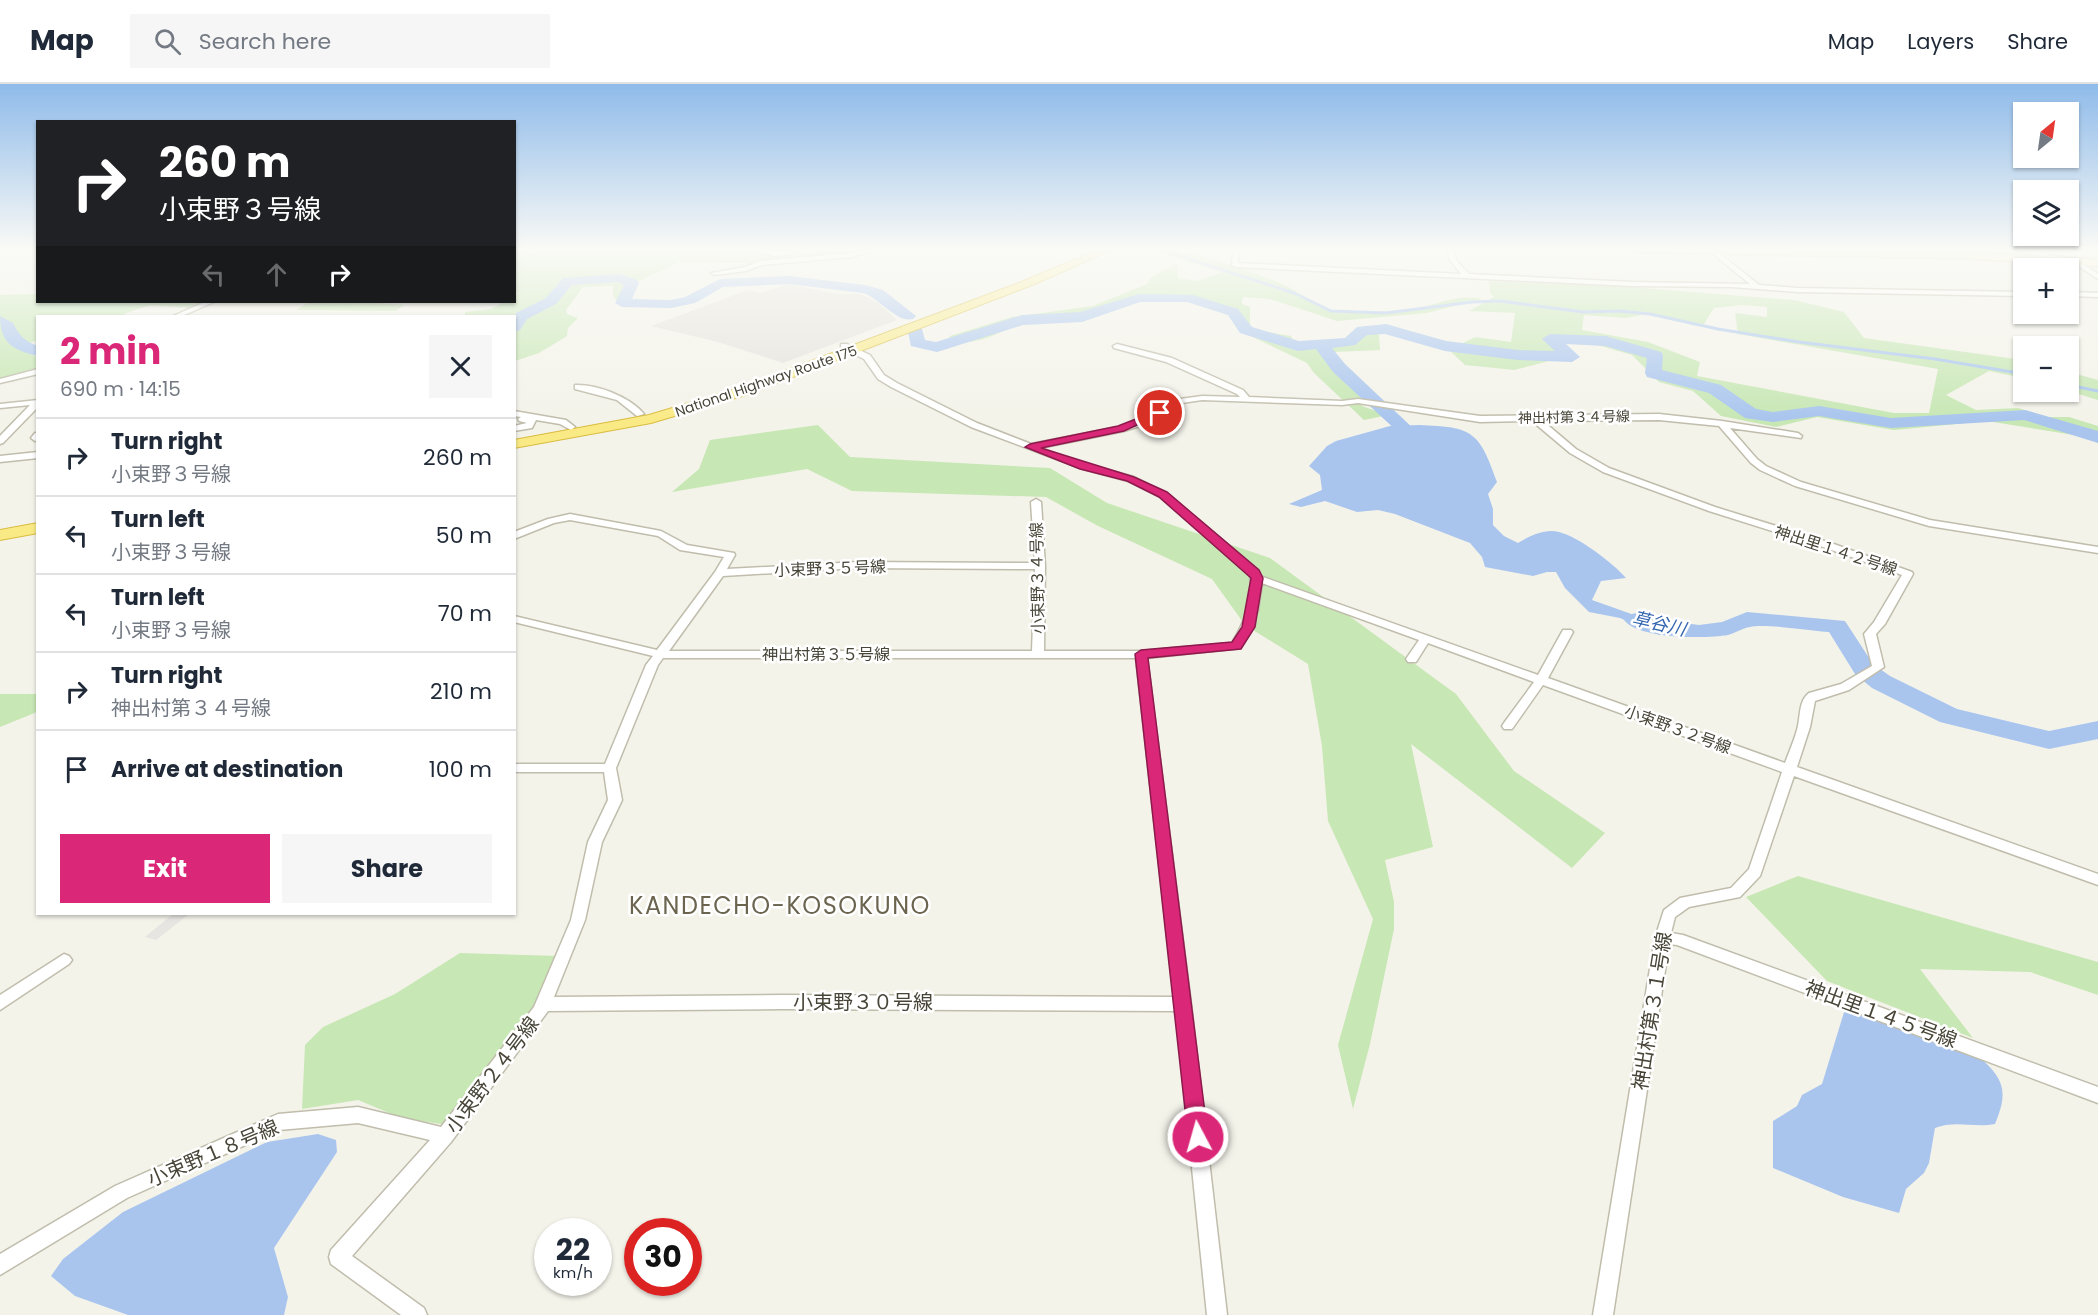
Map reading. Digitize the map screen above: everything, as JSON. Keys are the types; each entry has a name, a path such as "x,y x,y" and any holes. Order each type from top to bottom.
{"highway":[{"name":"National Highway Route 175","path":"516,444 678,412 744,391 953,306"},
{"name":"National Highway Route 175","path":"516,437 640,414 746,383 962,306"},
{"path":"0,526 36,519"},
{"path":"0,535 36,528"}],"street":[{"path":"179,315 200,306"},
{"path":"1117,346 1169,360 1240,392 1245,398"},
{"path":"848,348 867,357 881,377 894,385 984,429 1083,466 1131,479 1163,495 1254,572 1257,578"},
{"path":"0,381 36,372"},
{"path":"578,387 621,398 631,403 640,414"},
{"name":"神出村第３４号線","path":"1030,447 1140,423 1180,401 1202,398 1371,402 1480,419 1649,417 1722,424 1798,436"},
{"path":"0,406 36,402"},
{"path":"0,441 36,404"},
{"path":"516,415 563,422 571,427"},
{"path":"516,416 533,421 529,426 516,429"},
{"name":"神出里１４２号線","path":"1534,418 1573,451 1606,470 1723,513 1827,545 1908,574 1879,624 1870,634 1878,667 1844,687 1814,693 1806,703 1804,727 1789,769"},
{"path":"1722,424 1754,461 1763,468 1798,484 1929,523 2098,550"},
{"path":"0,459 36,455"},
{"name":"小束野３４号線","path":"1036,502 1040,566 1038,654"},
{"path":"516,535 551,520 570,517 662,534 684,548 730,555 720,573 652,665 610,768 516,768"},
{"name":"小束野３５号線","path":"720,573 858,565 1040,566"},
{"name":"小束野３２号線","path":"1257,578 2098,880"},
{"name":"神出村第３５号線","path":"516,619 659,654 1141,654 1236,646 1249,627 1257,578"},
{"path":"1508,726 1541,680 1567,632"},
{"path":"1412,659 1425,639"},
{"path":"1141,654 1217,1315"},
{"name":"小束野２４号線","path":"417,1315 338,1257 445,1136 544,1004 578,920 595,842 615,800 610,768"},
{"name":"神出村第３１号線","path":"1603,1315 1662,938 1669,914 1685,902 1735,893 1755,872 1789,769"},
{"name":"神出里１４５号線","path":"1662,938 1678,939 2098,1095"},
{"path":"0,1003 64,960"},
{"name":"小束野３０号線","path":"544,1004 782,1002 1183,1004"},
{"name":"小束野１８号線","path":"0,1265 121,1192 278,1122 358,1115 445,1136"}],"shaded area":[{"path":"704,306 883,306 897,320 783,363 718,342 651,326"},
{"path":"172,915 188,915 156,940 145,937"}],"green space":[{"path":"0,306 146,306 123,314 128,315 36,315 36,340 20,347 36,356 36,369 0,379"},
{"path":"302,306 402,306 396,311 296,310"},
{"path":"496,306 569,306 566,310 567,314 578,318 568,328 567,336 539,353 516,361 516,315 465,315 465,312"},
{"path":"1090,306 1110,306 1102,313 1079,319 1012,325 981,339 963,343 948,342 950,336 1012,317"},
{"path":"1219,306 1250,307 1250,326 1260,331 1291,336 1296,345 1343,343 1368,333 1379,334 1380,350 1334,352 1366,396 1362,406 1388,415 1364,420 1314,373 1307,363 1238,330 1239,314"},
{"path":"1293,306 1321,306 1336,312 1365,312 1453,306 1427,313 1337,321"},
{"path":"1477,306 1728,306 1714,308 1702,327 1647,314 1626,318 1584,315 1582,330 1648,342 1700,362 1697,376 1894,413 1929,413 1938,369 1738,334 1735,313 1767,317 1767,307 1760,306 1821,306 1844,312 1864,338 2013,359 2013,376 1989,371 1946,395 1976,410 2018,408 2048,417 2069,417 2098,426 2098,439 1987,421 1894,430 1817,417 1776,427 1721,416 1693,391 1659,382 1632,355 1587,342 1546,340 1568,356 1514,370 1465,365 1449,350 1475,337 1511,342 1515,313 1469,311"},
{"path":"2079,375 2098,380 2098,400 2079,394"},
{"path":"818,425 850,457 1050,468 1107,503 1270,558 1456,694 1514,771 1605,833 1572,868 1411,744 1433,847 1385,860 1394,902 1394,929 1370,1044 1353,1109 1338,1045 1373,919 1328,821 1322,746 1308,664 1245,625 1212,579 1098,526 1046,497 852,491 807,469 672,492 699,469 710,440"},
{"path":"0,694 36,694 36,712 0,727"},
{"path":"1798,876 2098,962 2098,995 2030,972 1920,969 1973,1038 1827,981 1746,897"},
{"path":"460,953 559,956 539,1005 448,1125 401,1118 358,1100 302,1109 305,1045 323,1027 395,994"}],"water":[{"path":"1419,425 1463,430 1479,442 1497,482 1488,494 1493,509 1493,525 1504,536 1518,543 1538,533 1554,531 1576,539 1604,558 1626,578 1601,581 1592,600 1668,627 1675,632 1659,635 1620,618 1589,612 1565,588 1556,572 1533,576 1485,567 1482,557 1470,543 1395,514 1378,510 1357,512 1325,501 1301,507 1289,504 1322,490 1320,475 1309,466 1327,446 1336,441 1390,426"},
{"path":"1845,1009 1977,1055 1993,1071 2001,1086 2002,1103 1995,1124 1950,1125 1935,1128 1929,1163 1924,1173 1906,1189 1899,1213 1843,1197 1773,1168 1773,1121 1797,1106 1802,1095 1822,1084"},
{"path":"318,1134 336,1140 337,1152 274,1248 288,1297 284,1315 128,1315 75,1296 51,1276 63,1259 123,1212 267,1142"}],"waterway":[{"name":"草谷川","path":"516,324 521,316 540,306"},
{"name":"草谷川","path":"896,306 908,316"},
{"name":"草谷川","path":"916,332 917,343 937,347 1022,320 1082,317 1114,306"},
{"name":"草谷川","path":"1215,306 1233,312 1246,330 1298,346 1320,344"},
{"path":"1322,306 1331,311 1386,313 1437,306"},
{"path":"1541,306 1583,312 1620,311 1650,314 1718,329 1799,342 1935,359 2013,372"},
{"name":"草谷川","path":"0,321 8,326 7,330 20,345 36,350"},
{"name":"草谷川","path":"1320,344 1349,342 1363,330 1386,329 1445,346 1518,355 1572,357 1550,339 1606,341 1655,355 1653,373 1715,389 1751,414 1773,417 1819,411 1891,423 2025,415 2098,437"},
{"name":"草谷川","path":"1320,344 1339,368 1407,431 1400,457"},
{"path":"2079,387 2098,391"},
{"name":"草谷川","path":"1636,620 1658,627 1699,632 1727,628 1747,619 1837,626 1864,669 1881,682 1949,716 2049,740 2098,730"}],"district":[{"name":"KANDECHO-KOSOKUNO","path":"780,906"}],"route":[{"path":"1160,413 1121,429 1030,447 1083,466 1131,479 1163,495 1254,572 1257,578 1249,627 1236,646 1141,654 1198,1137"}]}
